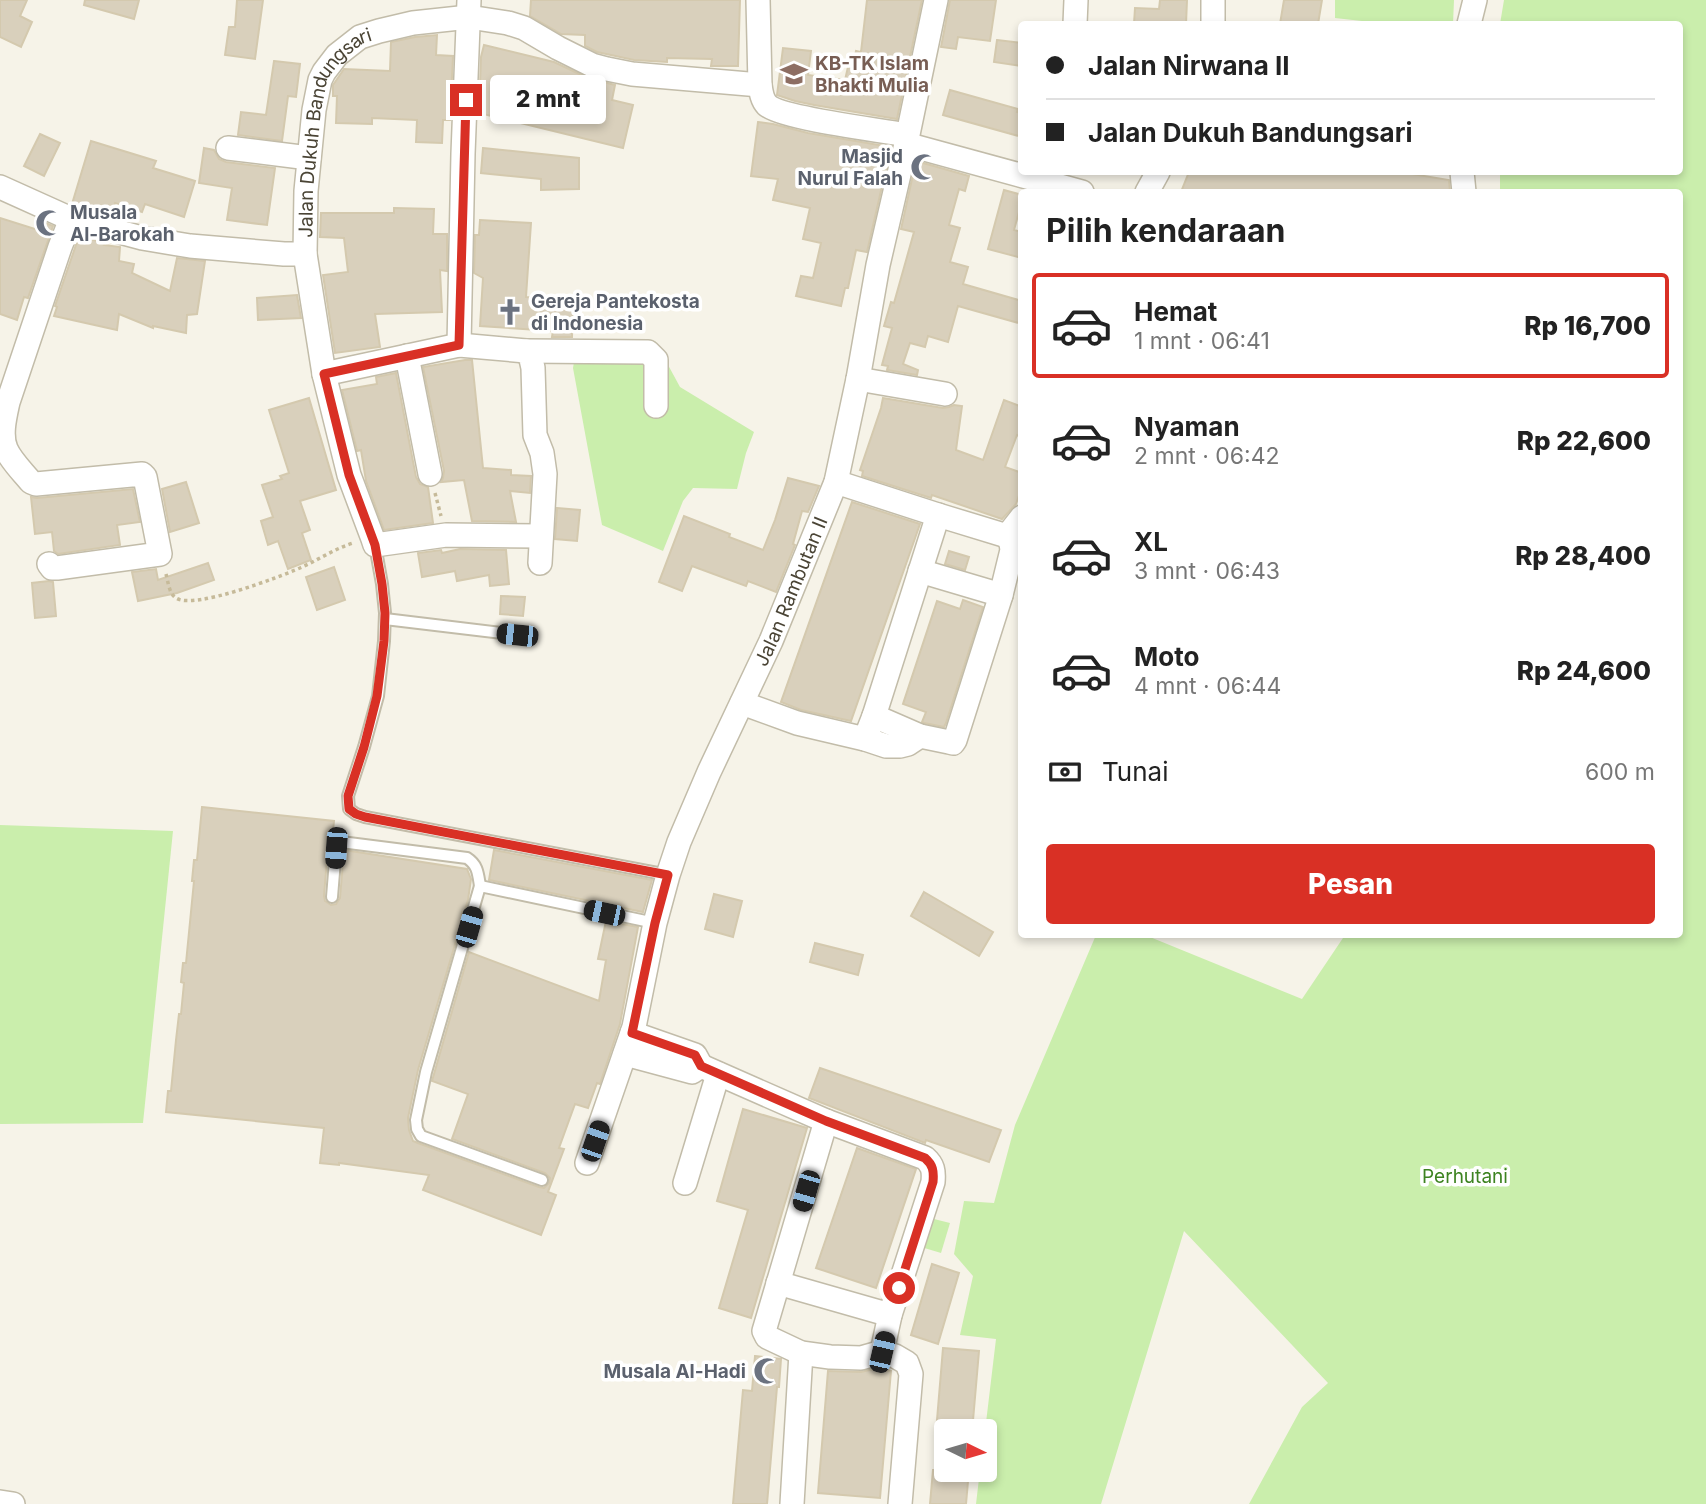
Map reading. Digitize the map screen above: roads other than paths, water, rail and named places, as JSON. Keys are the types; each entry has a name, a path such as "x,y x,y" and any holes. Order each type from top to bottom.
{"street":[{"path":"758,0 760,85 762,97 768,107 907,139 1018,169"},
{"name":"Jalan Rambutan II","path":"587,1163 629,1044 655,923 679,842 771,641 836,482 878,265 936,0"},
{"path":"1075,21 1076,0"},
{"path":"1213,0 1213,21"},
{"path":"1470,21 1475,0"},
{"path":"459,345 469,9"},
{"name":"Jalan Dukuh Bandungsari","path":"374,542 349,475 324,374 305,254 306,191 317,88 324,72 337,55 360,37 469,9 524,28 592,65 607,69 632,74 760,85"},
{"path":"228,148 309,158"},
{"path":"1057,179 1076,189"},
{"name":"Jalan Dukuh Bandungsari","path":"0,187 71,219 142,238 190,246 305,254"},
{"path":"49,564 52,568 57,568 160,554 145,477 142,474 36,484 6,461 4,436 8,402 71,219"},
{"path":"324,374 459,345 526,351 648,352 656,360 656,406"},
{"path":"526,351 533,368 533,409 545,474 540,563"},
{"path":"407,356 430,474"},
{"path":"858,379 945,394"},
{"path":"836,482 1007,536 1011,543 1012,550 1001,595 953,743 920,736 874,716"},
{"path":"865,739 938,515"},
{"path":"1007,536 1018,522"},
{"path":"374,542 446,535 541,536"},
{"path":"919,571 1001,595"},
{"path":"742,703 797,723 886,746 908,744 920,736"},
{"path":"629,1044 692,1072 709,1070 826,1121 925,1158 931,1164 933,1182 890,1315 882,1352"},
{"path":"685,1183 709,1070"},
{"path":"826,1121 764,1331 767,1337 801,1353 861,1357 882,1352 906,1363 911,1374 900,1504"},
{"path":"778,1283 890,1315"},
{"path":"792,1504 801,1353"}],"lane":[{"path":"374,542 382,584 384,641 377,696 348,796 349,809 365,817 668,875"},
{"path":"385,619 517,635"},
{"path":"331,897 336,848 341,842 467,858 473,862 478,869 480,886 426,1072 416,1125 421,1136 542,1180"},
{"path":"480,886 655,923"}],"place":[{"name":"KB-TK Islam Bhakti Mulia","path":"794,74"},
{"name":"Masjid Nurul Falah","path":"924,167"},
{"name":"Musala Al-Barokah","path":"49,223"},
{"name":"Gereja Pantekosta di Indonesia","path":"510,312"},
{"name":"Musala Al-Hadi","path":"767,1371"}],"park label":[{"name":"Perhutani","path":"1465,1176"}]}
